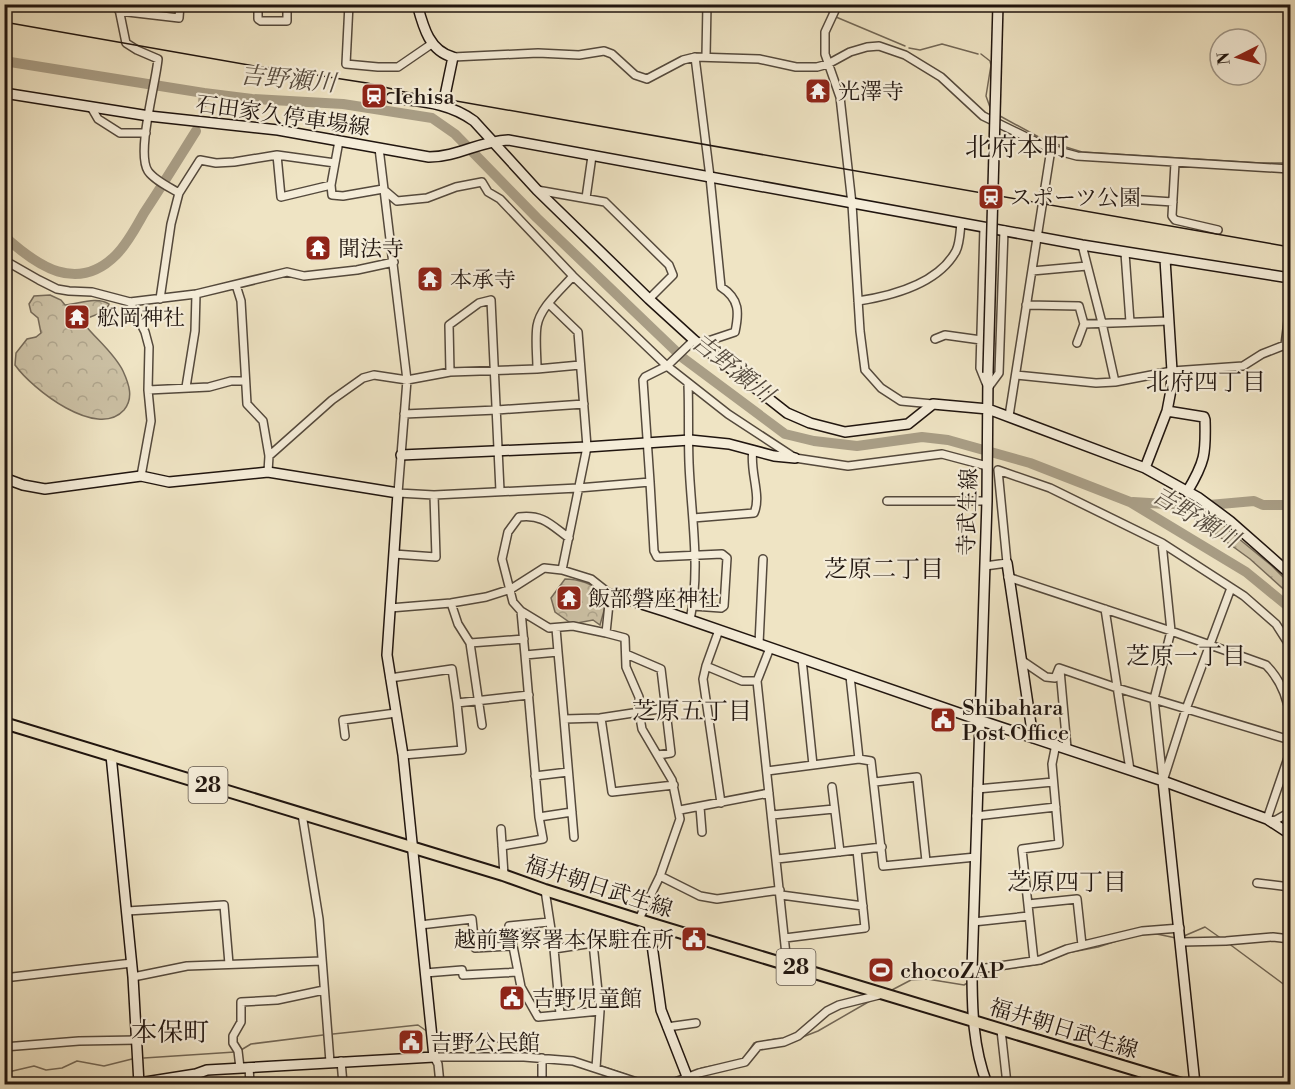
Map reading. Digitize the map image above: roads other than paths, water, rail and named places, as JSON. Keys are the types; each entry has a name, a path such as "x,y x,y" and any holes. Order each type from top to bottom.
{"main road":[{"name":"福井朝日武生線","path":"4,723 1182,1084"}],"street":[{"path":"179,193 149,174 145,167 143,152 157,58 140,52 126,43 118,8 138,9 179,18 180,4"},
{"path":"258,4 258,19 261,21 287,21 287,4"},
{"path":"349,4 346,64 398,67 433,44"},
{"path":"417,4 423,24 433,44 443,54 453,57 488,54 513,56 538,53 579,55 604,51 612,54 635,75 647,79 683,60 695,57 759,59 804,67 828,64 850,52 867,47 888,48 941,76 982,116 1051,149 1077,156 1290,169"},
{"path":"706,56 707,4"},
{"path":"838,4 825,32 825,54 840,97 852,204 865,370 880,388 901,401 988,411 1009,416 1145,468 1199,498 1230,521 1290,574"},
{"name":"寺武生線","path":"987,1084 975,1042 972,1020 972,970 987,501 988,373 998,4"},
{"path":"443,105 453,57"},
{"path":"693,606 721,608 724,606 727,558 722,554 659,558 655,555 643,380 667,366 684,349 696,342 735,332 739,313 733,297 721,288 711,177 695,57"},
{"name":"石田家久停車場線","path":"4,93 149,116 278,130 429,157 447,156 488,142"},
{"path":"391,98 443,105 465,115 488,142 649,299 696,342 786,413 810,423 845,432 908,424 933,404"},
{"path":"91,107 98,119 120,133 146,133"},
{"path":"488,142 508,140 1082,245 1290,278"},
{"path":"339,141 331,185 332,195 343,196 383,189"},
{"path":"379,148 407,380 387,655 403,755 434,1057 438,1064 440,1084"},
{"path":"1009,416 1051,149"},
{"path":"160,298 171,224 179,193 200,160 234,162 277,155 335,163"},
{"path":"277,155 281,197 331,185"},
{"path":"586,198 592,156"},
{"path":"1175,163 1172,216 1175,220 1218,230"},
{"path":"383,189 397,201 427,198 456,187 482,182 488,192 500,200 573,276 667,366 728,414 795,458"},
{"path":"537,190 605,202 669,265 673,274 649,299"},
{"path":"1128,199 1173,202"},
{"path":"858,302 888,297 913,287 938,271 956,250 961,223"},
{"path":"984,227 980,368 988,388"},
{"path":"988,388 999,373 1004,230"},
{"path":"1082,245 1115,382"},
{"path":"1125,252 1130,322"},
{"path":"1145,468 1167,411 1173,371 1165,259"},
{"path":"4,260 57,289 92,292 130,302 196,294 287,272 304,276 357,270 394,262"},
{"path":"1032,271 1087,266"},
{"path":"537,369 537,327 540,318 573,276"},
{"path":"236,285 241,301 247,404 263,421 269,456 268,472"},
{"path":"186,387 195,331 196,294"},
{"path":"450,372 449,325 479,303 491,300 500,491"},
{"path":"130,302 145,332 149,347 148,390 151,421 141,476"},
{"path":"549,304 578,332 588,447 562,570"},
{"path":"1026,304 1079,306 1084,324 1077,343"},
{"path":"1016,375 1096,383 1115,382 1173,371 1243,366 1262,354 1285,345 1290,305"},
{"path":"1084,324 1169,321"},
{"path":"935,339 945,335 981,340"},
{"path":"269,456 332,399 358,380 374,375 407,380 450,372 580,365"},
{"path":"148,390 209,387 231,381 245,381"},
{"path":"688,384 695,556 693,606 690,620"},
{"path":"404,414 584,404"},
{"path":"1167,411 1204,417 1205,420 1206,451 1200,470 1187,492"},
{"path":"401,455 690,440 729,444 774,456 848,466 942,454 987,463"},
{"path":"693,518 754,513 757,504 752,466 753,450"},
{"path":"1033,738 1008,577 998,470 1050,488 1162,543 1244,597 1276,624 1290,646"},
{"path":"4,478 23,485 45,489 141,476 169,482 268,472 398,493 434,495 650,482"},
{"path":"394,554 436,557 434,495"},
{"path":"887,501 987,501"},
{"path":"569,538 541,518 519,517 508,532 502,559 513,602 521,611 549,628 573,626 626,638 626,667 639,697 642,729 674,785 680,810 680,819 644,921 661,1010 688,1081"},
{"path":"1162,543 1171,631 1154,699 1182,942 1195,1084"},
{"path":"759,644 763,559"},
{"path":"985,566 1007,563"},
{"path":"390,608 451,603 486,597 511,589 544,568 562,570 591,579 609,594 1164,781 1268,820 1290,834"},
{"path":"1008,577 1266,665 1274,673 1286,696 1290,716"},
{"path":"1164,781 1186,710 1231,588"},
{"path":"606,633 609,594"},
{"path":"451,603 458,624 470,643 482,725"},
{"path":"1104,609 1130,770"},
{"path":"502,846 543,839 535,776 521,611"},
{"path":"556,628 574,837"},
{"path":"719,630 703,679 722,802"},
{"path":"470,643 524,639"},
{"path":"770,648 757,681 787,964"},
{"path":"525,655 558,652"},
{"path":"626,654 661,669 671,753 658,755"},
{"path":"802,659 813,765"},
{"path":"1021,660 1047,677 1055,678 1059,668"},
{"path":"706,666 742,681 757,681"},
{"path":"1059,668 1186,710 1290,740"},
{"path":"1059,668 1067,748"},
{"path":"390,678 452,669 462,750 403,755"},
{"path":"850,676 859,759"},
{"path":"457,703 529,695"},
{"path":"564,718 601,718 666,708"},
{"path":"345,736 343,720 396,713"},
{"path":"601,718 612,792 674,785"},
{"path":"1034,961 1022,849 1059,844 1052,764 1056,744"},
{"path":"1268,820 1290,752"},
{"path":"111,755 134,977 138,1040 136,1084 207,1070 434,1057 542,1058 573,1061 643,1084"},
{"path":"767,771 859,759 872,761 884,866 976,857"},
{"path":"535,776 568,772"},
{"path":"875,782 916,777 926,861"},
{"path":"977,789 1053,782"},
{"path":"832,787 840,852"},
{"path":"680,810 769,793"},
{"path":"700,807 702,832"},
{"path":"976,816 1056,807"},
{"path":"772,815 834,809"},
{"path":"539,817 572,812"},
{"path":"1268,820 1276,820 1290,812"},
{"path":"303,814 319,919 330,1062"},
{"path":"501,829 504,875"},
{"path":"777,860 882,847"},
{"path":"785,938 865,928 857,850"},
{"path":"660,876 700,896 717,899 780,893 863,906"},
{"path":"1257,883 1290,887"},
{"path":"545,890 554,949 560,1014"},
{"path":"1028,904 1077,899 1082,945"},
{"path":"127,910 224,905 229,964"},
{"path":"973,922 1029,916"},
{"path":"420,925 472,919 475,948 512,946"},
{"path":"549,922 509,926 521,987 538,1017 600,1011"},
{"path":"972,970 1034,961 1082,945 1142,931 1180,928"},
{"path":"1182,942 1273,937 1290,939"},
{"path":"554,949 593,943 600,1011 596,1068"},
{"path":"134,977 188,966 322,961"},
{"path":"4,978 132,963"},
{"path":"425,973 462,970 463,975 517,972"},
{"path":"249,1084 233,1043 233,1036 242,1022 241,1002 277,1000 324,990"},
{"path":"670,1084 688,1081 745,1062 758,1046 784,1042 798,1036 827,1011 839,1005 884,993"},
{"path":"667,1027 696,1023"},
{"path":"1001,1030 1007,1084"},
{"path":"4,1047 79,1041 138,1040"},
{"path":"542,1058 542,1084"},
{"path":"341,1061 343,1084"}],"waterway":[{"path":"818,4 830,13"},
{"path":"836,17 905,46"},
{"path":"909,48 920,50 942,44 978,54"},
{"path":"981,54 990,61 991,65 986,96 991,110"},
{"path":"4,61 204,93"},
{"name":"吉野瀬川","path":"203,103 204,93 252,99 343,104 432,118 455,134 537,218 683,358 785,434 814,441 857,446 922,437 948,440 1030,463 1130,502 1246,572 1290,608"},
{"path":"1000,116 1046,141 1082,152 1290,163"},
{"name":"吉野瀬川","path":"4,236 30,257 58,271 72,274 87,273 101,267 116,255 128,240 196,131"},
{"path":"1133,502 1198,506 1254,501 1263,505 1290,505"},
{"path":"1184,936 1205,927 1222,939"},
{"path":"1152,933 1176,938"},
{"path":"976,978 991,971 1041,964 1067,953 1123,939"},
{"path":"1228,943 1290,989"},
{"path":"890,991 911,980 927,979 964,985 969,982"},
{"path":"800,1038 818,1031 870,1001"},
{"path":"333,1034 418,1025 428,1032"},
{"path":"241,1050 251,1044 323,1035"},
{"path":"437,1038 505,1043 539,1053"},
{"path":"744,1058 754,1043 776,1039"},
{"path":"144,1058 235,1052"},
{"path":"4,1073 34,1066 46,1070 62,1068 77,1061 104,1066 132,1059"},
{"path":"598,1065 628,1075"},
{"path":"701,1068 717,1065"},
{"path":"690,1073 699,1069"},
{"path":"648,1083 659,1084 669,1081"}],"tram line":[{"path":"4,22 272,69"},
{"path":"264,67 367,83 405,92 1290,247"}],"place":[{"name":"光澤寺","path":"818,91"},
{"name":"Iehisa","path":"374,96"},
{"name":"スポーツ公園","path":"991,197"},
{"name":"聞法寺","path":"318,248"},
{"name":"本承寺","path":"430,279"},
{"name":"舩岡神社","path":"77,317"},
{"name":"飯部磐座神社","path":"569,598"},
{"name":"Shibahara Post Office","path":"943,720"},
{"name":"越前警察署本保駐在所","path":"694,939"},
{"name":"chocoZAP","path":"881,970"},
{"name":"吉野児童館","path":"512,998"},
{"name":"吉野公民館","path":"411,1042"}],"district":[{"name":"北府本町","path":"1017,147"},
{"name":"北府四丁目","path":"1206,382"},
{"name":"芝原二丁目","path":"884,569"},
{"name":"芝原一丁目","path":"1186,656"},
{"name":"芝原五丁目","path":"692,711"},
{"name":"芝原四丁目","path":"1067,882"},
{"name":"本保町","path":"170,1032"}]}
